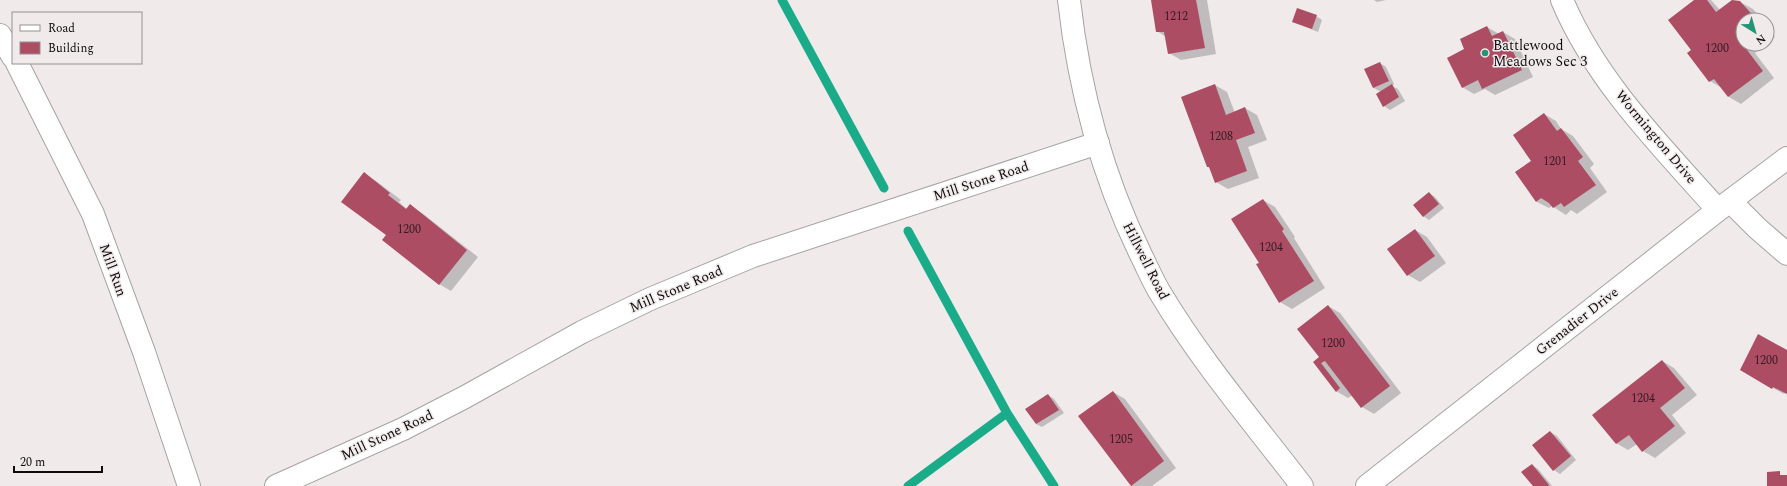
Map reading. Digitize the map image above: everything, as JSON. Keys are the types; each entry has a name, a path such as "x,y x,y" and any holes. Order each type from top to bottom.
{"street":[{"name":"Hillwell Road","path":"1069,0 1081,85 1112,188 1129,230 1158,289 1180,324 1207,363 1302,486"},
{"name":"Wormington Drive","path":"1562,0 1583,43 1632,113 1724,205 1757,228 1787,254"},
{"path":"0,36 12,55"},
{"name":"Mill Run","path":"18,64 93,214 144,352 189,486"},
{"name":"Mill Stone Road","path":"276,486 403,429 466,397 582,332 657,296 753,256 1098,143"},
{"name":"Grenadier Drive","path":"1367,486 1724,205 1787,158"}],"building":[{"path":"1151,0 1196,0 1205,48 1168,54 1164,32 1156,32"},
{"path":"1694,0 1707,0 1716,12 1732,0 1740,1 1750,12 1735,12 1735,52 1749,52 1763,71 1728,97 1714,79 1709,82 1687,53 1691,50 1668,20"},
{"path":"1297,8 1317,15 1312,29 1292,22"},
{"name":"Battlewood Meadows Sec 3","path":"1487,26 1492,36 1503,31 1522,70 1482,89 1478,80 1462,88 1447,58 1464,49 1460,39"},
{"path":"1380,62 1389,81 1373,88 1364,69"},
{"path":"1215,84 1226,115 1245,107 1255,133 1236,140 1247,171 1215,183 1209,167 1207,167 1181,97"},
{"path":"1392,84 1399,97 1383,107 1376,94"},
{"path":"1544,113 1557,131 1561,128 1583,157 1578,161 1596,185 1564,207 1561,203 1553,208 1549,203 1541,198 1536,202 1515,172 1531,161 1513,135"},
{"path":"364,172 390,193 388,195 406,209 410,204 467,250 439,285 382,240 386,235 341,202"},
{"path":"1429,192 1439,204 1423,217 1413,205"},
{"path":"1263,199 1284,229 1282,231 1314,281 1279,303 1256,264 1259,263 1231,219"},
{"path":"1415,229 1435,256 1407,276 1387,249"},
{"path":"1328,305 1390,386 1361,408 1325,361 1321,363 1340,388 1336,392 1313,362 1319,357 1297,329"},
{"path":"1758,334 1787,350 1787,394 1773,387 1772,389 1740,370"},
{"path":"1662,360 1685,388 1660,408 1675,426 1642,452 1629,435 1616,444 1592,415"},
{"path":"1113,391 1164,461 1131,486 1078,416"},
{"path":"1048,394 1059,410 1036,424 1025,409"},
{"path":"1550,431 1571,456 1553,471 1532,445"},
{"path":"1532,464 1549,485 1548,486 1533,486 1521,472"},
{"path":"1780,471 1780,475 1787,475 1787,486 1767,486 1767,472"}],"waterway":[{"path":"782,0 884,188"},
{"path":"908,231 1007,413 1054,486"},
{"path":"908,486 1007,413"}],"place":[{"name":"Battlewood Meadows Sec 3","path":"1485,53"}]}
